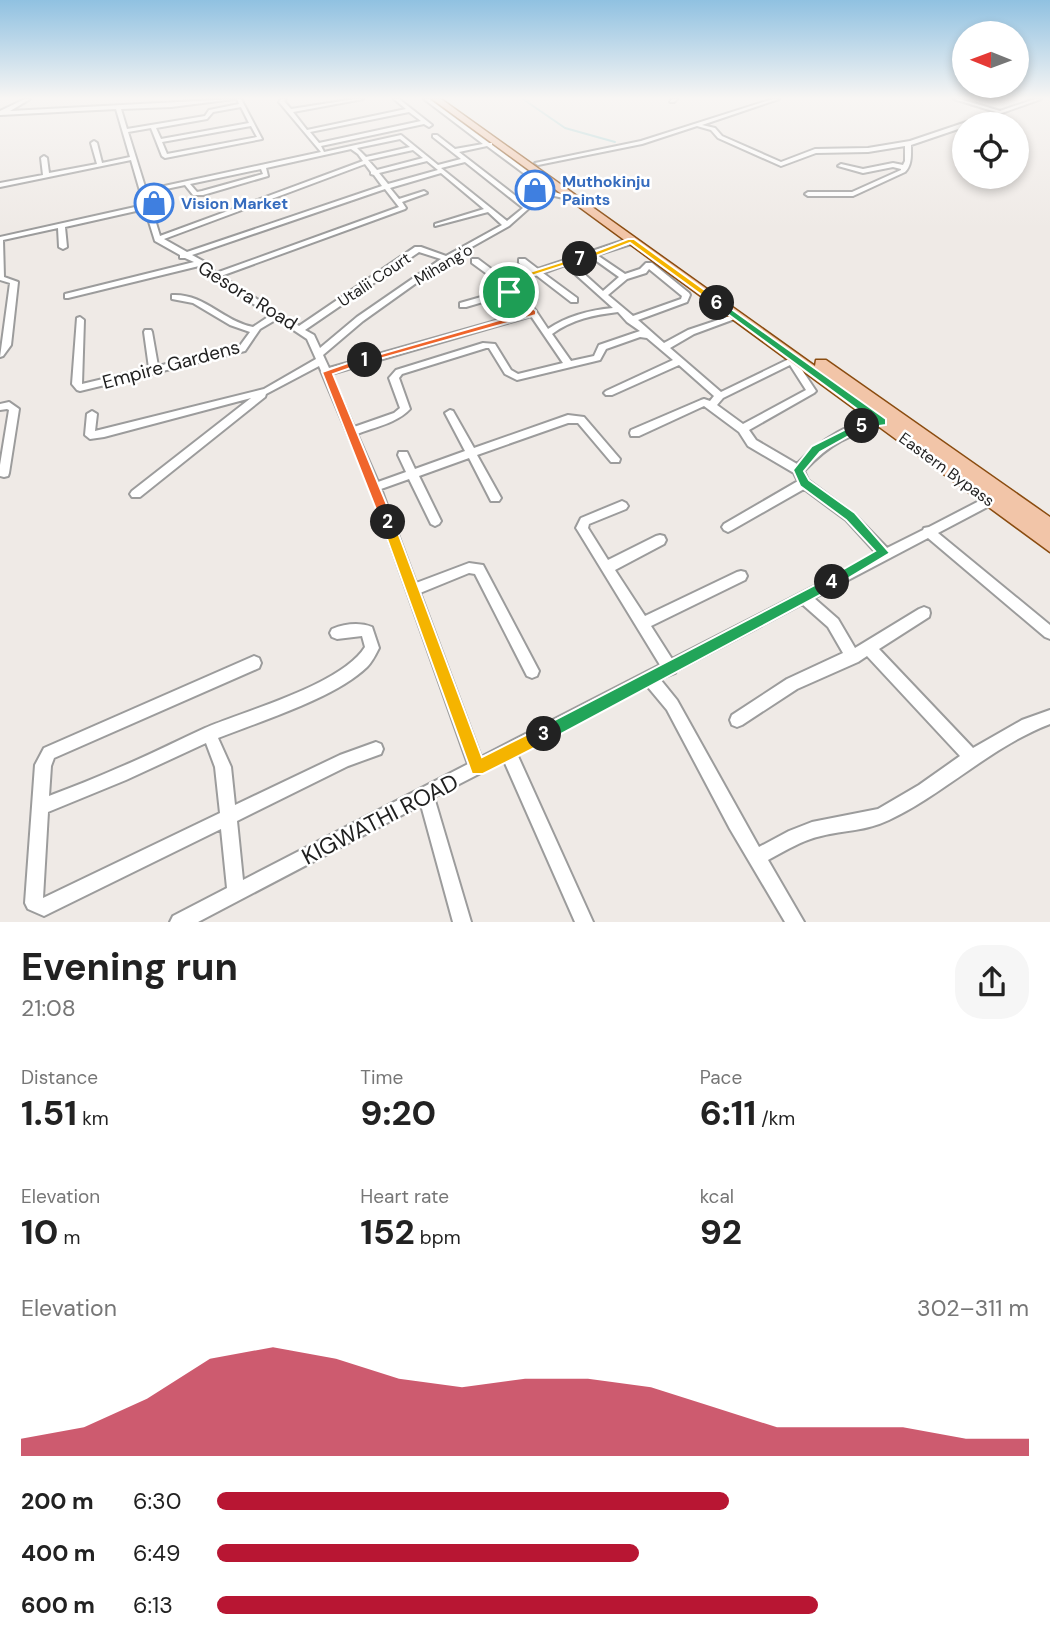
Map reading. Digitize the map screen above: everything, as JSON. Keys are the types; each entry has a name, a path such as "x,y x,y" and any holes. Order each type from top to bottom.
{"main road":[{"name":"Eastern Bypass","path":"495,142 1050,527"},
{"name":"Eastern Bypass","path":"491,143 534,170 551,189 573,198 1050,544"}],"street":[{"path":"130,142 158,239 365,160 415,148"},
{"path":"159,142 164,155 171,156 240,142"},
{"path":"316,142 324,153"},
{"path":"318,145 334,142"},
{"path":"144,192 376,142"},
{"path":"407,142 507,225"},
{"path":"443,142 526,207"},
{"path":"534,170 642,142"},
{"path":"731,142 781,164 815,151 868,150 914,142"},
{"path":"94,143 100,165"},
{"path":"455,151 491,143"},
{"path":"906,168 908,144"},
{"path":"215,276 402,209 365,160 351,147"},
{"path":"44,158 46,176"},
{"path":"0,185 134,158"},
{"path":"373,173 428,159"},
{"path":"183,256 466,160"},
{"path":"841,166 863,172 893,166 906,168"},
{"path":"186,183 195,194 203,193 266,175 263,167"},
{"path":"808,194 853,194 906,168"},
{"name":"Mihang'o","path":"323,362 360,319 437,264 507,225 551,189"},
{"path":"398,201 424,193"},
{"path":"0,354 7,345 14,282 0,277 0,240 148,206"},
{"path":"437,225 488,210"},
{"path":"61,225 63,247"},
{"name":"Gesora Road","path":"158,239 302,328 311,337 375,487 477,768"},
{"path":"502,282 541,273 631,240"},
{"name":"Utalii Court","path":"302,328 418,249 449,259"},
{"path":"593,255 624,277"},
{"path":"475,261 502,282 509,292 533,313 569,365"},
{"path":"522,261 574,300"},
{"path":"68,296 200,263"},
{"path":"568,264 617,310 720,396"},
{"path":"603,295 624,277 643,271 649,265 684,293 686,298"},
{"path":"463,305 509,292"},
{"path":"630,320 702,292"},
{"path":"175,297 192,299 238,327 254,330"},
{"path":"547,334 554,328 599,311 617,310"},
{"path":"135,494 267,391 323,362 533,313"},
{"name":"Empire Gardens","path":"80,320 78,388 242,349 254,330 277,315"},
{"path":"664,347 691,331 736,317"},
{"path":"148,332 153,369"},
{"path":"352,432 397,415 405,409 394,378 396,373 486,345 492,346 513,377 597,358 602,347 639,334 648,335"},
{"path":"609,393 680,362"},
{"path":"711,406 720,396 797,362 811,391 743,429"},
{"path":"92,414 90,435 94,435 267,391"},
{"path":"635,433 704,402 743,429 752,443 798,470 804,483 850,517 884,553"},
{"path":"0,407 9,405 14,409 4,472"},
{"path":"450,413 495,498"},
{"path":"375,487 575,418 589,428 615,459"},
{"path":"798,470 816,449 865,424 882,422"},
{"path":"403,455 435,521"},
{"path":"728,527 804,483"},
{"name":"KIGWATHI ROAD","path":"179,922 426,796 989,500"},
{"path":"622,506 585,521 582,528 670,668"},
{"path":"928,531 1050,633"},
{"path":"608,570 612,564 660,540"},
{"path":"413,590 469,568 479,569 532,671"},
{"path":"642,624 741,576"},
{"path":"804,598 834,623 853,657"},
{"path":"737,720 792,684 853,657 924,613"},
{"path":"40,807 121,775 209,734 306,697 365,664 372,648 367,631 359,629 337,633"},
{"path":"869,648 971,757"},
{"path":"254,663 55,748 43,765 34,903 44,907 345,760 376,749"},
{"path":"650,678 672,705 795,922"},
{"path":"757,857 794,837 819,828 879,817 904,804 971,757 1050,717"},
{"path":"209,734 223,767 236,892"},
{"path":"508,752 583,922"},
{"path":"426,796 462,922"}],"place":[{"name":"Muthokinju Paints","path":"535,190"},
{"name":"Vision Market","path":"154,203"}],"route":[{"path":"631,240 882,422 865,424 816,449 798,470 804,483 850,517 868,533 884,553 804,598 477,768 375,487 327,372 533,313 509,292 502,282 552,270 631,240"}]}
